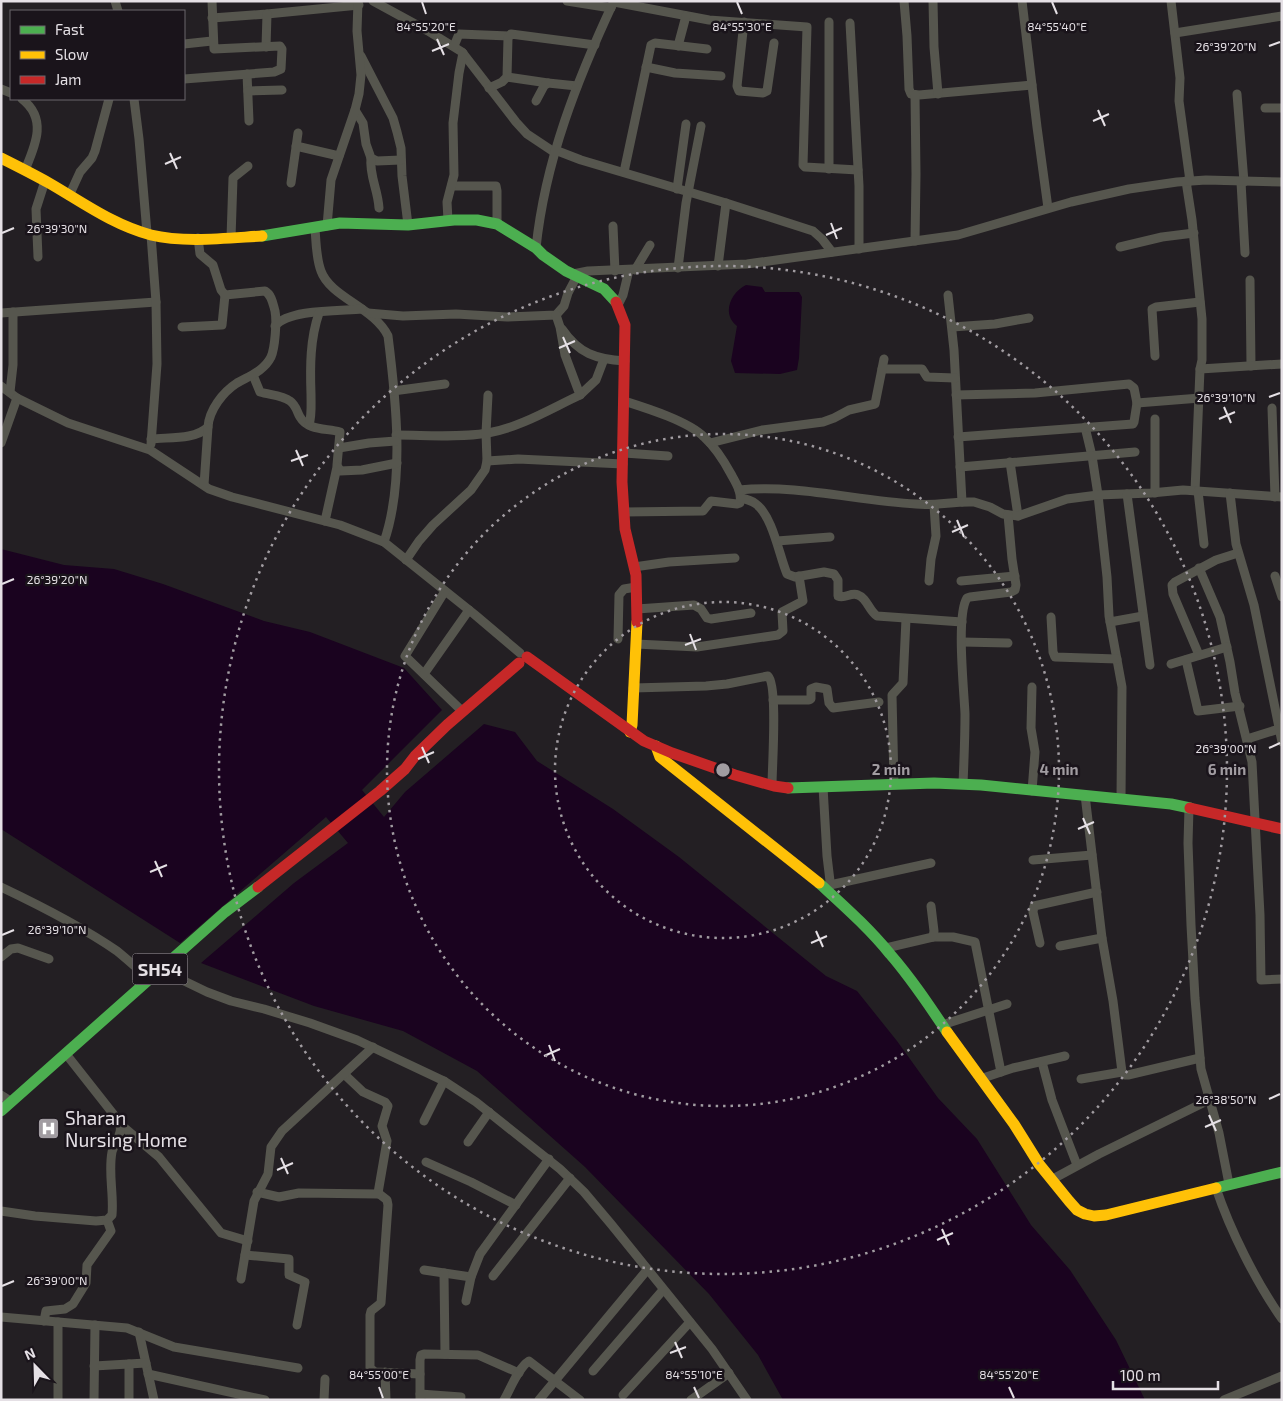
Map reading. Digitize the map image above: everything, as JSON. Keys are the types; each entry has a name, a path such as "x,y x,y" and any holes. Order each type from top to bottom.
{"street":[{"path":"185,79 277,72 281,69 282,47 215,50 212,41 212,1"},
{"path":"373,1 454,46 463,53 527,134 554,151 812,231 822,239 832,252"},
{"path":"567,1 613,4 686,16 808,28 803,165 805,167 858,170"},
{"path":"904,1 909,89 911,94 915,96 1032,85"},
{"path":"933,1 933,40 938,94"},
{"path":"1022,1 1048,208"},
{"path":"1171,1 1180,78 1179,101 1194,234 1203,344 1200,369 1197,491 1204,544"},
{"path":"212,18 267,14 358,3 357,31 361,75 355,110 331,180 327,226"},
{"path":"536,248 539,216 554,151 578,86 613,4"},
{"path":"266,47 267,14"},
{"path":"678,46 686,16"},
{"path":"1175,33 1282,16"},
{"path":"744,22 737,86 739,91 768,92 774,43"},
{"path":"829,22 829,169"},
{"path":"850,23 860,248"},
{"path":"454,46 459,34 509,36 515,33 595,45"},
{"path":"489,88 504,81 507,77 509,36"},
{"path":"185,44 212,41"},
{"path":"624,172 652,44 707,49"},
{"path":"448,220 447,202 454,175 453,123 463,53"},
{"path":"360,54 393,118 401,148 408,224"},
{"path":"646,67 670,72 721,76"},
{"path":"247,74 249,121"},
{"path":"507,77 578,86"},
{"path":"536,101 544,86 548,83"},
{"path":"248,91 282,90"},
{"path":"1237,94 1243,182 1245,253"},
{"path":"915,96 915,241"},
{"path":"23,100 29,104 34,112 37,129 36,143 25,170"},
{"path":"69,196 80,172 95,151 109,100"},
{"path":"134,100 140,138 156,302 158,364 150,450"},
{"path":"1264,108 1282,108"},
{"path":"355,110 364,123 366,144 371,158 371,173 377,191 379,208"},
{"path":"677,189 686,124"},
{"path":"678,268 684,214 701,126"},
{"path":"291,183 298,132"},
{"path":"296,146 339,156"},
{"path":"371,158 378,161 401,160"},
{"path":"2,159 25,170 112,221 149,234 171,238 231,238 270,235 340,223 408,224 448,220 477,220 497,224 536,248 542,255 575,275 604,289 618,304 625,325 624,512 625,529 634,567 637,609 632,725 630,732"},
{"path":"231,238 233,178 248,166"},
{"path":"38,257 36,209 44,181"},
{"path":"575,275 588,271 747,264 958,235 1048,208 1129,189 1188,181 1282,182"},
{"path":"452,186 496,186 497,224"},
{"path":"718,266 726,203"},
{"path":"613,226 615,271"},
{"path":"315,228 320,271 325,280 347,299 365,311 384,328 388,336 397,464 391,512 384,542"},
{"path":"1120,247 1162,237 1194,234"},
{"path":"182,327 222,325 225,295 221,290 213,265 200,254 198,238"},
{"path":"618,304 632,270 650,245"},
{"path":"275,326 279,321 294,316 365,311 411,316 456,314 507,317 556,315 564,306 575,275"},
{"path":"1250,280 1251,366"},
{"path":"204,485 209,417 224,394 236,384 253,375 271,357 275,326 272,298 268,292 225,295"},
{"path":"948,295 956,378 962,502"},
{"path":"1,313 156,302"},
{"path":"1155,356 1152,309 1200,302"},
{"path":"1,443 14,395 13,312"},
{"path":"309,425 312,411 310,396 312,335 319,313"},
{"path":"556,315 565,355 580,395"},
{"path":"952,327 995,324 1029,318"},
{"path":"560,327 576,346 590,354 604,359 625,361"},
{"path":"339,448 396,438 486,433 516,426 580,395 596,380 604,359"},
{"path":"710,443 762,430 823,422 849,410 873,405 877,400 884,359"},
{"path":"1200,369 1282,364"},
{"path":"882,370 922,369 927,377 956,378"},
{"path":"253,375 260,392 292,402 301,419 309,425 340,432 337,467 325,521"},
{"path":"393,391 445,384"},
{"path":"956,395 1035,394 1129,384 1134,388 1137,403 1134,424 958,437"},
{"path":"1,386 14,395 68,423 150,450 209,489 232,497 340,525 384,542 469,610 522,658 630,732 656,746 735,775 772,785 792,788 894,784 963,784 1121,798 1171,804 1256,824 1282,828"},
{"path":"406,560 433,525 471,490 482,475 487,461 488,395"},
{"path":"1137,403 1200,398"},
{"path":"624,401 651,409 677,420 703,435 730,473 740,494 740,503 711,501 703,511 624,512"},
{"path":"740,494 761,488 785,489 898,503 934,505 962,502 982,504 1008,515 1018,516 1067,499 1098,495 1183,490 1278,497 1272,408"},
{"path":"1155,419 1155,493"},
{"path":"151,439 197,434 208,426"},
{"path":"1085,427 1098,495 1110,622 1122,688 1121,798"},
{"path":"960,467 1134,452"},
{"path":"487,461 668,456"},
{"path":"1010,462 1018,516"},
{"path":"337,467 340,471 349,472 397,464"},
{"path":"1230,493 1234,535 1254,605 1282,742"},
{"path":"740,494 760,508 777,541 788,574 795,577 830,572 837,576 838,596 860,595 872,613 877,616 962,622"},
{"path":"1127,494 1150,665"},
{"path":"929,581 936,536 934,505"},
{"path":"963,784 965,716 962,622 964,603 967,598 1014,591 1016,588 1008,515"},
{"path":"777,541 830,537"},
{"path":"1199,655 1172,587 1174,582 1200,568 1216,560 1238,553"},
{"path":"634,567 669,562 735,558"},
{"path":"1200,568 1220,617 1235,693 1240,706 1247,739 1254,782 1261,980 1282,978"},
{"path":"636,644 697,646 778,635 783,631 782,612 803,601 799,576"},
{"path":"961,581 1015,576"},
{"path":"1275,576 1282,597"},
{"path":"618,639 619,595 624,589 636,587"},
{"path":"445,591 405,656 462,711"},
{"path":"637,609 694,605 701,609 707,618 711,619 750,613"},
{"path":"424,674 469,610"},
{"path":"1051,616 1053,652 1055,657 1117,659"},
{"path":"1110,622 1143,616"},
{"path":"894,784 892,695 903,683 906,619"},
{"path":"962,642 1008,643"},
{"path":"1171,664 1227,647"},
{"name":"SH54","path":"1,1111 226,912 380,792 405,769 428,743 522,658"},
{"path":"1186,660 1198,711 1240,706"},
{"path":"633,688 706,686 768,676 771,678 773,686 772,785"},
{"path":"773,700 809,700 811,690 816,687 827,689 829,703 833,708 879,702"},
{"path":"1032,687 1031,728 1035,752 1032,791"},
{"path":"1247,739 1280,728"},
{"path":"656,746 660,757 829,888 886,948 909,977 980,1079 1014,1124 1038,1164 1077,1210 1094,1216 1106,1214 1282,1172"},
{"path":"823,787 829,888"},
{"path":"1085,795 1102,938 1113,1001 1122,1072"},
{"path":"1189,808 1188,843 1194,998 1201,1069 1219,1133 1230,1184"},
{"path":"1033,860 1092,855"},
{"path":"829,888 931,863"},
{"path":"1,887 87,931 119,953 150,979"},
{"path":"1040,942 1033,912 1034,906 1097,892"},
{"path":"930,906 934,931 933,937"},
{"path":"886,948 933,937 953,937 975,942 1000,1072"},
{"path":"1060,946 1102,938"},
{"path":"1,957 11,949 18,948 49,959"},
{"path":"165,965 178,978 207,992 231,1001 310,1023 373,1047 444,1082 489,1112 570,1178 606,1218 712,1349 747,1400"},
{"path":"942,1025 1007,1004"},
{"path":"241,1279 257,1192 268,1174 270,1154 274,1141 282,1130 373,1047"},
{"path":"66,1054 121,1125 159,1157 221,1233 248,1241"},
{"path":"980,1079 1000,1072 1065,1056"},
{"path":"1082,1079 1122,1072 1128,1075 1200,1058"},
{"path":"1042,1062 1052,1100 1077,1165"},
{"path":"344,1074 363,1092 387,1104 382,1128 387,1144 378,1194"},
{"path":"424,1121 444,1082"},
{"path":"1,1095 12,1102"},
{"path":"1051,1180 1077,1165 1209,1100"},
{"path":"468,1142 489,1112"},
{"path":"1,1211 35,1216 96,1221 107,1220 111,1217 112,1212 112,1153 121,1130 121,1125"},
{"path":"466,1301 471,1276 480,1254 549,1159"},
{"path":"426,1162 516,1205"},
{"path":"493,1276 570,1178"},
{"path":"1216,1188 1223,1209 1247,1259 1282,1319"},
{"path":"257,1192 279,1197 299,1193 378,1194 387,1200 381,1303 371,1311 370,1315 370,1365 374,1371 420,1374"},
{"path":"44,1321 46,1311 65,1309 73,1304 86,1283 87,1265 111,1231 107,1220"},
{"path":"245,1255 289,1260 289,1275 305,1282 297,1325"},
{"path":"424,1270 471,1276"},
{"path":"540,1400 648,1270"},
{"path":"444,1273 445,1354"},
{"path":"594,1371 663,1290"},
{"path":"1,1317 127,1328 174,1347 298,1368"},
{"path":"58,1322 58,1400"},
{"path":"623,1395 690,1322"},
{"path":"94,1400 95,1326"},
{"path":"139,1332 154,1400"},
{"path":"461,1398 420,1397 421,1355 478,1355 519,1373"},
{"path":"509,1398 519,1373 526,1362 530,1361 580,1400"},
{"path":"94,1366 146,1363"},
{"path":"129,1364 130,1400"},
{"path":"386,1372 386,1400"},
{"path":"148,1374 265,1400"},
{"path":"691,1400 729,1374"},
{"path":"1224,1400 1282,1376"},
{"path":"324,1400 325,1379"}],"shaded area":[{"path":"746,285 762,287 765,292 799,292 802,297 797,370 780,374 735,373 731,361 737,326 732,321 729,310 732,298"},
{"path":"1,549 64,565 114,569 163,584 264,621 310,632 404,668 442,710 362,790 384,817 405,792 484,724 515,732 537,761 613,809 679,857 826,976 857,991 897,1041 938,1098 977,1139 1031,1225 1070,1270 1116,1340 1145,1400 783,1400 758,1355 709,1294 585,1167 477,1071 403,1031 314,1006 201,963 294,883 348,843 326,817 180,943 1,829"}],"traffic: fast":[{"path":"262,236 340,223 408,225 454,220 477,220 497,224 536,248 566,271 604,289 616,302"},
{"path":"788,788 934,783 981,785 1171,804 1190,808"},
{"path":"819,883 882,944 913,982 947,1032"},
{"path":"1,1111 225,912 258,887"},
{"path":"1216,1188 1282,1172"}],"traffic: slow":[{"path":"1,158 111,219 137,231 177,239 221,239 262,236"},
{"path":"630,732 632,725 637,622"},
{"path":"656,746 660,757 819,883"},
{"path":"947,1032 1014,1124 1039,1164 1077,1210 1094,1216 1106,1215 1216,1188"}],"traffic: jam":[{"path":"616,302 625,325 622,482 625,529 636,575 637,622"},
{"path":"527,657 644,741 735,775 788,788"},
{"path":"258,887 380,791 405,769 415,756 447,725 519,663"},
{"path":"1190,808 1282,829"}],"place":[{"name":"Sharan Nursing Home","path":"49,1128"}]}
